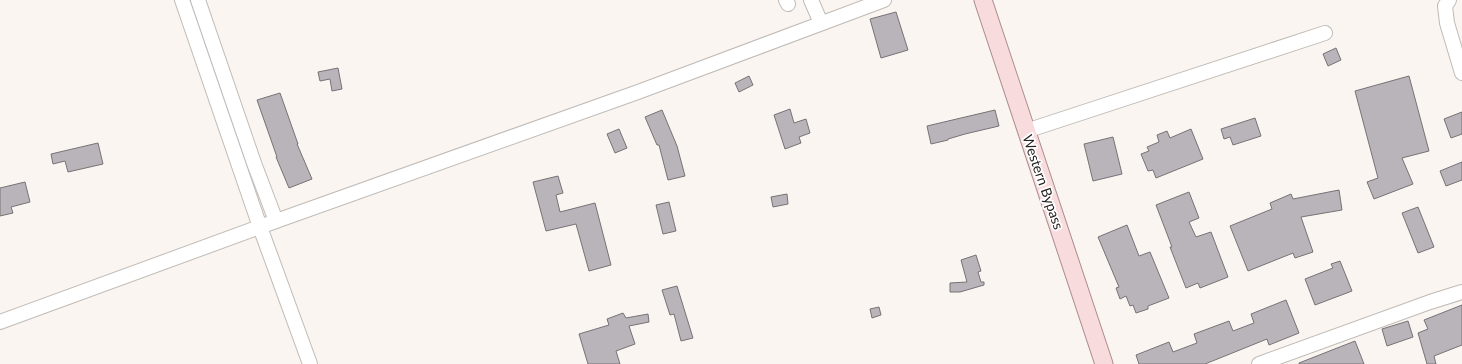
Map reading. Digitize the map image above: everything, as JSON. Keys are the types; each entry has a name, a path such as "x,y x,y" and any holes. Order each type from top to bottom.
{"main road":[{"name":"Western Bypass","path":"982,0 1104,364"}],"street":[{"path":"182,0 260,227 310,364"},
{"path":"198,0 254,163 276,221"},
{"path":"811,0 821,23"},
{"path":"0,322 631,94 884,0"},
{"path":"1449,0 1445,6 1447,23 1462,73"},
{"path":"1026,131 1325,33"},
{"path":"1259,364 1430,302 1462,292"}],"building":[{"path":"896,12 908,50 881,58 870,19"},
{"path":"1336,48 1341,60 1328,66 1323,54"},
{"path":"338,68 342,89 332,91 330,79 320,81 318,72"},
{"path":"749,76 753,85 739,92 735,83"},
{"path":"1409,76 1429,151 1402,158 1413,184 1374,199 1367,182 1378,178 1355,91"},
{"path":"280,93 297,144 312,179 289,188 276,157 257,100"},
{"path":"790,109 794,123 806,119 810,133 799,137 801,143 785,149 774,115"},
{"path":"662,110 677,146 685,176 668,180 659,145 657,145 645,117"},
{"path":"995,110 999,126 931,144 927,126"},
{"path":"1462,112 1462,134 1451,138 1444,119"},
{"path":"1255,118 1261,136 1233,145 1230,137 1224,139 1221,129"},
{"path":"619,129 627,148 615,153 607,134"},
{"path":"1191,129 1203,159 1156,178 1153,170 1148,171 1141,154 1149,151 1147,147 1159,142 1157,135 1167,131 1170,138"},
{"path":"1113,137 1122,174 1093,181 1084,144"},
{"path":"98,143 103,164 68,172 65,161 53,164 51,154"},
{"path":"1462,162 1462,180 1446,186 1440,171"},
{"path":"558,176 563,193 556,195 560,212 595,203 611,265 589,271 576,224 546,231 533,182"},
{"path":"25,182 30,202 11,207 13,213 0,216 0,188"},
{"path":"1339,190 1342,210 1301,217 1313,252 1295,258 1293,253 1248,271 1230,226 1272,209 1270,203 1291,194 1293,199"},
{"path":"1189,192 1199,218 1189,222 1196,237 1211,232 1228,277 1200,288 1198,283 1186,288 1156,205"},
{"path":"787,194 788,204 773,207 771,197"},
{"path":"669,202 676,231 663,234 656,205"},
{"path":"1418,207 1434,247 1418,253 1402,213"},
{"path":"1127,225 1139,256 1150,252 1169,298 1148,306 1148,309 1136,313 1133,305 1130,306 1126,296 1120,299 1116,288 1119,287 1098,237"},
{"path":"976,255 981,271 978,272 981,282 984,282 984,285 960,292 950,292 950,283 967,282 961,260"},
{"path":"1340,261 1352,291 1315,305 1305,279 1333,268 1331,264"},
{"path":"677,286 693,338 681,341 674,314 670,315 662,290"},
{"path":"1286,300 1299,333 1269,345 1267,339 1205,364 1139,364 1136,355 1169,342 1173,352 1197,343 1194,334 1229,321 1233,331 1254,323 1251,314"},
{"path":"1462,305 1462,345 1434,356 1436,364 1427,364 1418,333 1428,329 1424,320"},
{"path":"879,307 881,315 872,318 870,309"},
{"path":"623,313 626,318 648,314 649,322 629,326 635,344 616,351 620,364 588,364 579,334 609,325 607,319"},
{"path":"1408,321 1413,337 1387,346 1382,329"},
{"path":"1355,341 1364,364 1299,364 1299,363"}]}
